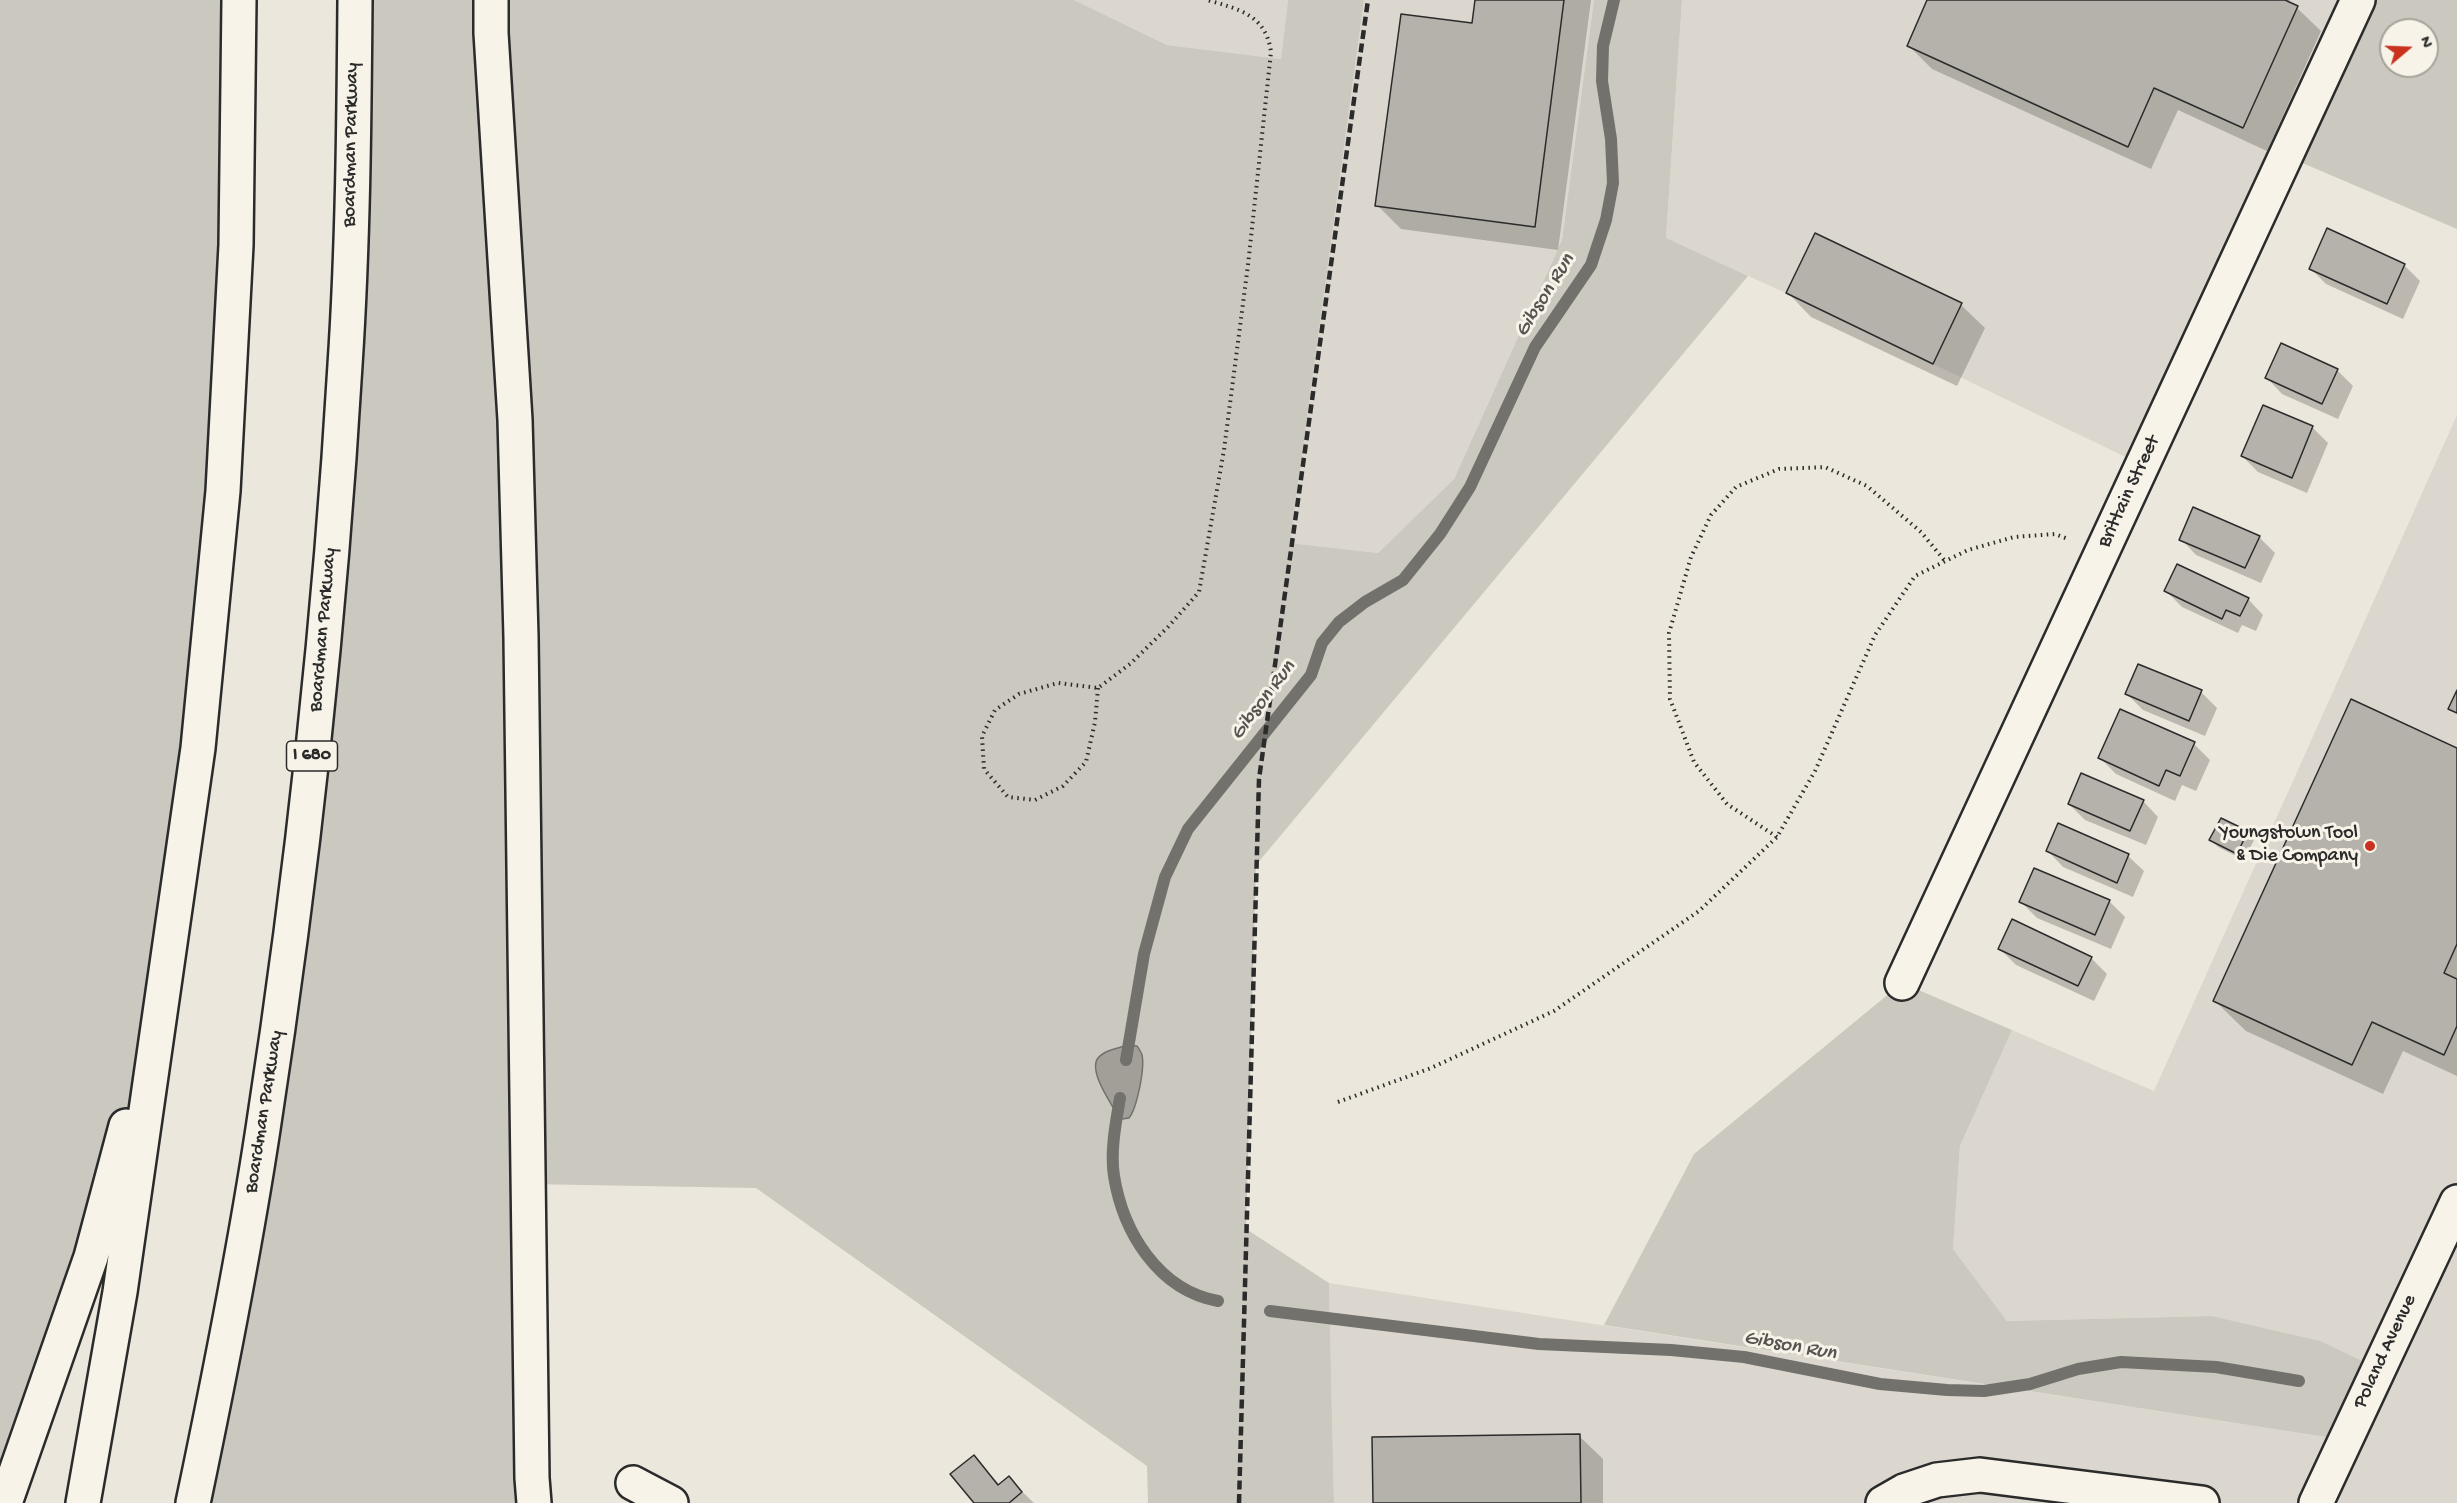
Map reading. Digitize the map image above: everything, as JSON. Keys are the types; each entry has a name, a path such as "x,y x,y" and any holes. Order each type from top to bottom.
{"main road":[{"path":"82,1503 120,1292 198,748 223,491 236,245 239,0"},
{"name":"Boardman Parkway","path":"193,1503 221,1367 263,1133 291,942 322,662 346,363 354,134 355,0"},
{"path":"491,0 491,33 516,454 521,637 534,1503"},
{"name":"Brittain Street","path":"1902,983 2358,0"},
{"path":"5,1503 91,1257 167,971"},
{"name":"Poland Avenue","path":"2316,1503 2457,1202"},
{"path":"1883,1503 1904,1491 1937,1480 1980,1475 2099,1496 2202,1503"},
{"path":"633,1483 671,1503"}],"path":[{"path":"1098,688 1095,722 1086,762 1063,786 1035,800 1008,797 984,769 981,736 995,710 1019,694 1058,683 1098,688 1130,664 1168,627 1199,592 1224,450 1248,264 1271,52 1269,35 1260,22 1234,8 1207,0"},
{"path":"1777,837 1726,804 1694,762 1670,699 1669,633 1691,556 1711,515 1736,487 1779,469 1825,467 1867,486 1921,532 1945,561"},
{"path":"1338,1102 1431,1068 1554,1011 1699,911 1777,837 1815,771 1875,635 1915,576 1968,550 2014,537 2055,534 2102,552"}],"shaded area":[{"path":"0,0 239,0 236,245 167,971 91,1257 0,1503"},
{"path":"355,0 1074,0 1167,45 1281,59 1288,0 1364,0 1290,543 1378,553 1454,479 1562,240 1594,0 1682,0 1666,238 1748,276 1256,865 1246,1229 1329,1283 1334,1503 1148,1503 1147,1466 756,1188 528,1184 534,1503 189,1503 291,941"},
{"path":"1074,0 1288,0 1281,59 1167,45"},
{"path":"1364,0 1594,0 1562,240 1454,479 1378,553 1290,543"},
{"path":"1682,0 2358,0 2142,465 1786,293 1666,239"},
{"path":"2358,0 2457,0 2457,229 2286,156"},
{"path":"2457,415 2457,1503 1334,1503 1329,1283 2345,1440 2211,1316 2007,1321 1953,1249 1960,1146 2012,1030 2154,1091"},
{"path":"1902,983 2012,1030 1960,1146 1953,1249 2007,1321 2211,1316 2320,1341 2379,1369 2345,1440 1604,1325 1694,1154"},
{"path":"1128,1045 1137,1046 1143,1061 1132,1113 1129,1118 1122,1119 1098,1079 1096,1064 1098,1058 1104,1053"}],"building":[{"path":"1475,0 1564,0 1535,227 1375,206 1401,14 1472,23"},
{"path":"1927,0 2285,0 2298,6 2243,128 2154,88 2128,147 1907,46"},
{"path":"2327,228 2405,264 2387,304 2309,269"},
{"path":"1815,233 1962,303 1933,364 1786,293"},
{"path":"2281,343 2338,369 2322,404 2265,378"},
{"path":"2263,405 2313,426 2292,478 2241,456"},
{"path":"2193,507 2260,536 2245,568 2179,540"},
{"path":"2177,564 2249,598 2240,616 2226,610 2222,619 2164,591"},
{"path":"2138,664 2202,690 2189,721 2125,694"},
{"path":"2457,690 2457,713 2448,709"},
{"name":"Youngstown Tool & Die Company","path":"2351,699 2457,748 2457,944 2444,973 2457,979 2457,1026 2444,1055 2372,1022 2352,1065 2213,1001"},
{"path":"2120,709 2195,742 2180,776 2166,770 2159,786 2098,758"},
{"path":"2081,773 2144,800 2130,831 2068,804"},
{"path":"2221,818 2248,831 2237,854 2209,840"},
{"path":"2058,823 2129,854 2117,883 2046,851"},
{"path":"2034,868 2110,900 2095,935 2019,902"},
{"path":"2012,919 2092,957 2078,986 1998,949"},
{"path":"1580,1434 1581,1503 1373,1503 1372,1437"},
{"path":"974,1455 998,1485 1009,1476 1022,1492 1009,1503 974,1503 950,1474"}],"waterway":[{"name":"Gibson Run","path":"1126,1060 1144,954 1165,877 1188,829 1311,675 1322,643 1339,622 1365,602 1403,580 1440,534 1470,487 1535,347 1591,265 1606,220 1613,183 1611,139 1602,81 1603,46 1614,0"},
{"name":"Gibson Run","path":"1120,1098 1114,1137 1114,1176 1126,1218 1135,1237 1161,1271 1178,1285 1197,1295 1218,1301"},
{"name":"Gibson Run","path":"1270,1311 1539,1344 1671,1350 1744,1357 1880,1384 1947,1390 1984,1391 2030,1384 2078,1369 2121,1362 2216,1367 2299,1381"}],"railway":[{"path":"1239,1503 1259,779 1368,0"}],"place":[{"name":"Youngstown Tool & Die Company","path":"2370,846"}]}
